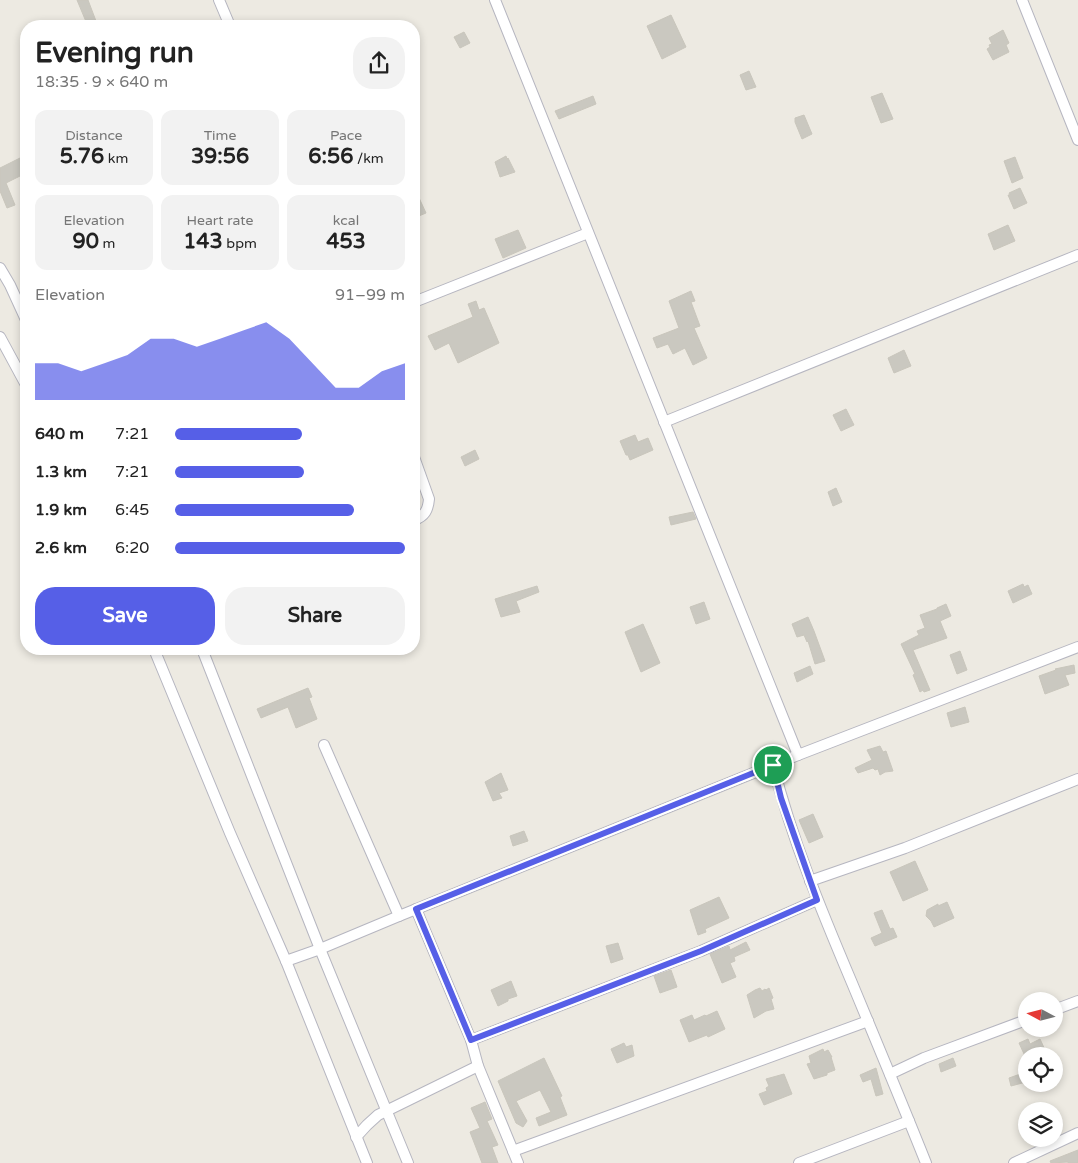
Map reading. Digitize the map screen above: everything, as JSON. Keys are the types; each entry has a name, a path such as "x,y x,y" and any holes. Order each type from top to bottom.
{"street":[{"path":"219,0 227,20"},
{"path":"494,0 798,755"},
{"path":"1022,0 1078,140"},
{"path":"420,300 588,233"},
{"path":"664,422 1078,255"},
{"path":"0,268 20,307"},
{"path":"0,338 20,375"},
{"path":"420,473 429,498 427,511 420,518"},
{"path":"286,961 320,949 798,755 1078,647"},
{"path":"156,655 230,833 286,961 367,1163"},
{"path":"204,655 320,949 408,1163"},
{"path":"324,745 399,916"},
{"path":"773,765 781,798 817,900 926,1163"},
{"path":"810,881 905,848 1078,780"},
{"path":"471,1040 701,951 817,900"},
{"path":"416,909 471,1040 478,1066 518,1163"},
{"path":"1063,1007 1078,1001"},
{"path":"513,1151 868,1021"},
{"path":"890,1074 924,1058 1018,1023"},
{"path":"356,1137 378,1115 478,1066"},
{"path":"799,1163 909,1120"},
{"path":"1014,1163 1078,1133"}],"building":[{"path":"77,0 88,0 96,20 85,20"},
{"path":"671,15 686,47 662,59 647,26"},
{"path":"1003,30 1009,43 1006,45 1009,52 993,60 987,49 992,44 989,38"},
{"path":"464,32 470,43 460,48 454,37"},
{"path":"749,71 756,87 746,90 740,75"},
{"path":"882,93 893,119 881,123 871,97"},
{"path":"593,96 596,104 559,119 555,111"},
{"path":"804,115 812,134 802,139 795,118"},
{"path":"506,156 515,172 500,177 495,162"},
{"path":"1015,157 1023,178 1012,183 1004,161"},
{"path":"20,158 20,176 6,183 15,205 7,208 0,191 0,168"},
{"path":"1020,188 1027,203 1014,209 1008,195"},
{"path":"420,200 426,213 420,216"},
{"path":"1008,225 1015,241 994,250 988,234"},
{"path":"518,230 526,248 503,258 495,239"},
{"path":"691,291 695,301 691,302 700,326 694,328 707,358 693,365 685,348 673,354 668,344 657,348 653,338 679,328 669,301"},
{"path":"476,301 479,310 484,308 499,343 458,363 449,343 435,350 428,336 473,317 468,304"},
{"path":"904,350 911,366 894,373 888,358"},
{"path":"846,409 854,425 841,431 833,415"},
{"path":"635,435 638,442 648,438 653,450 630,460 620,441"},
{"path":"475,450 479,459 465,466 461,457"},
{"path":"836,488 842,502 833,506 828,492"},
{"path":"693,512 696,519 671,525 669,517"},
{"path":"1023,584 1024,587 1028,585 1032,594 1013,603 1008,591"},
{"path":"537,586 539,592 516,601 520,612 501,617 495,599"},
{"path":"704,602 710,619 696,624 690,607"},
{"path":"946,604 951,616 940,621 947,638 913,650 930,690 920,692 913,675 915,674 901,644 919,635 917,631 925,628 920,615"},
{"path":"808,617 825,661 815,664 808,641 804,635 797,637 792,624"},
{"path":"643,624 660,663 641,672 625,632"},
{"path":"960,651 967,670 957,674 950,655"},
{"path":"1074,665 1075,673 1065,675 1069,685 1045,694 1039,676 1055,669"},
{"path":"810,666 813,674 797,682 794,673"},
{"path":"308,688 312,697 309,698 317,719 296,728 288,707 261,718 257,709"},
{"path":"965,707 969,722 951,727 947,713"},
{"path":"880,746 883,752 886,751 893,771 880,775 878,769 875,770 873,768 858,773 855,768 872,760 867,750"},
{"path":"501,773 508,790 499,793 502,798 493,801 485,782"},
{"path":"813,814 823,837 809,843 799,820"},
{"path":"524,831 528,841 513,846 510,836"},
{"path":"915,861 928,890 903,901 890,872"},
{"path":"719,897 729,918 705,929 706,932 698,935 690,910"},
{"path":"947,902 954,918 934,927 926,916 927,910"},
{"path":"882,910 890,929 893,928 897,937 875,946 871,938 882,933 874,913"},
{"path":"746,942 750,950 734,957 735,961 730,963 736,977 722,983 710,954 729,946 730,950"},
{"path":"618,943 623,959 611,963 606,946"},
{"path":"671,970 677,987 660,993 654,976"},
{"path":"511,981 517,996 508,999 508,1001 498,1006 491,990"},
{"path":"760,988 762,991 769,988 773,998 771,999 774,1009 754,1018 747,995"},
{"path":"717,1011 725,1029 708,1037 707,1035 689,1042 680,1020 692,1015 694,1020"},
{"path":"1028,1039 1030,1044 1040,1039 1044,1047 1021,1047 1019,1043"},
{"path":"624,1043 626,1047 632,1045 634,1056 617,1063 611,1049"},
{"path":"823,1049 824,1052 828,1050 832,1057 835,1070 814,1079 807,1064 811,1063 809,1056"},
{"path":"544,1058 562,1096 560,1097 567,1115 539,1126 536,1118 551,1112 540,1090 516,1101 527,1121 523,1127 516,1123 498,1081"},
{"path":"953,1058 956,1066 941,1072 939,1064"},
{"path":"876,1068 883,1094 876,1096 871,1079 863,1082 860,1075"},
{"path":"784,1074 792,1094 764,1105 759,1094 767,1091 766,1088 769,1086 766,1079"},
{"path":"1018,1075 1018,1084 1011,1086 1009,1078"},
{"path":"485,1102 492,1119 487,1121 498,1145 492,1147 498,1163 482,1163 470,1132 480,1128 471,1108"},
{"path":"1078,1150 1078,1163 1051,1163 1050,1161"}],"route":[{"path":"773,765 781,798 817,900 701,951 471,1040 416,909 773,765"}]}
